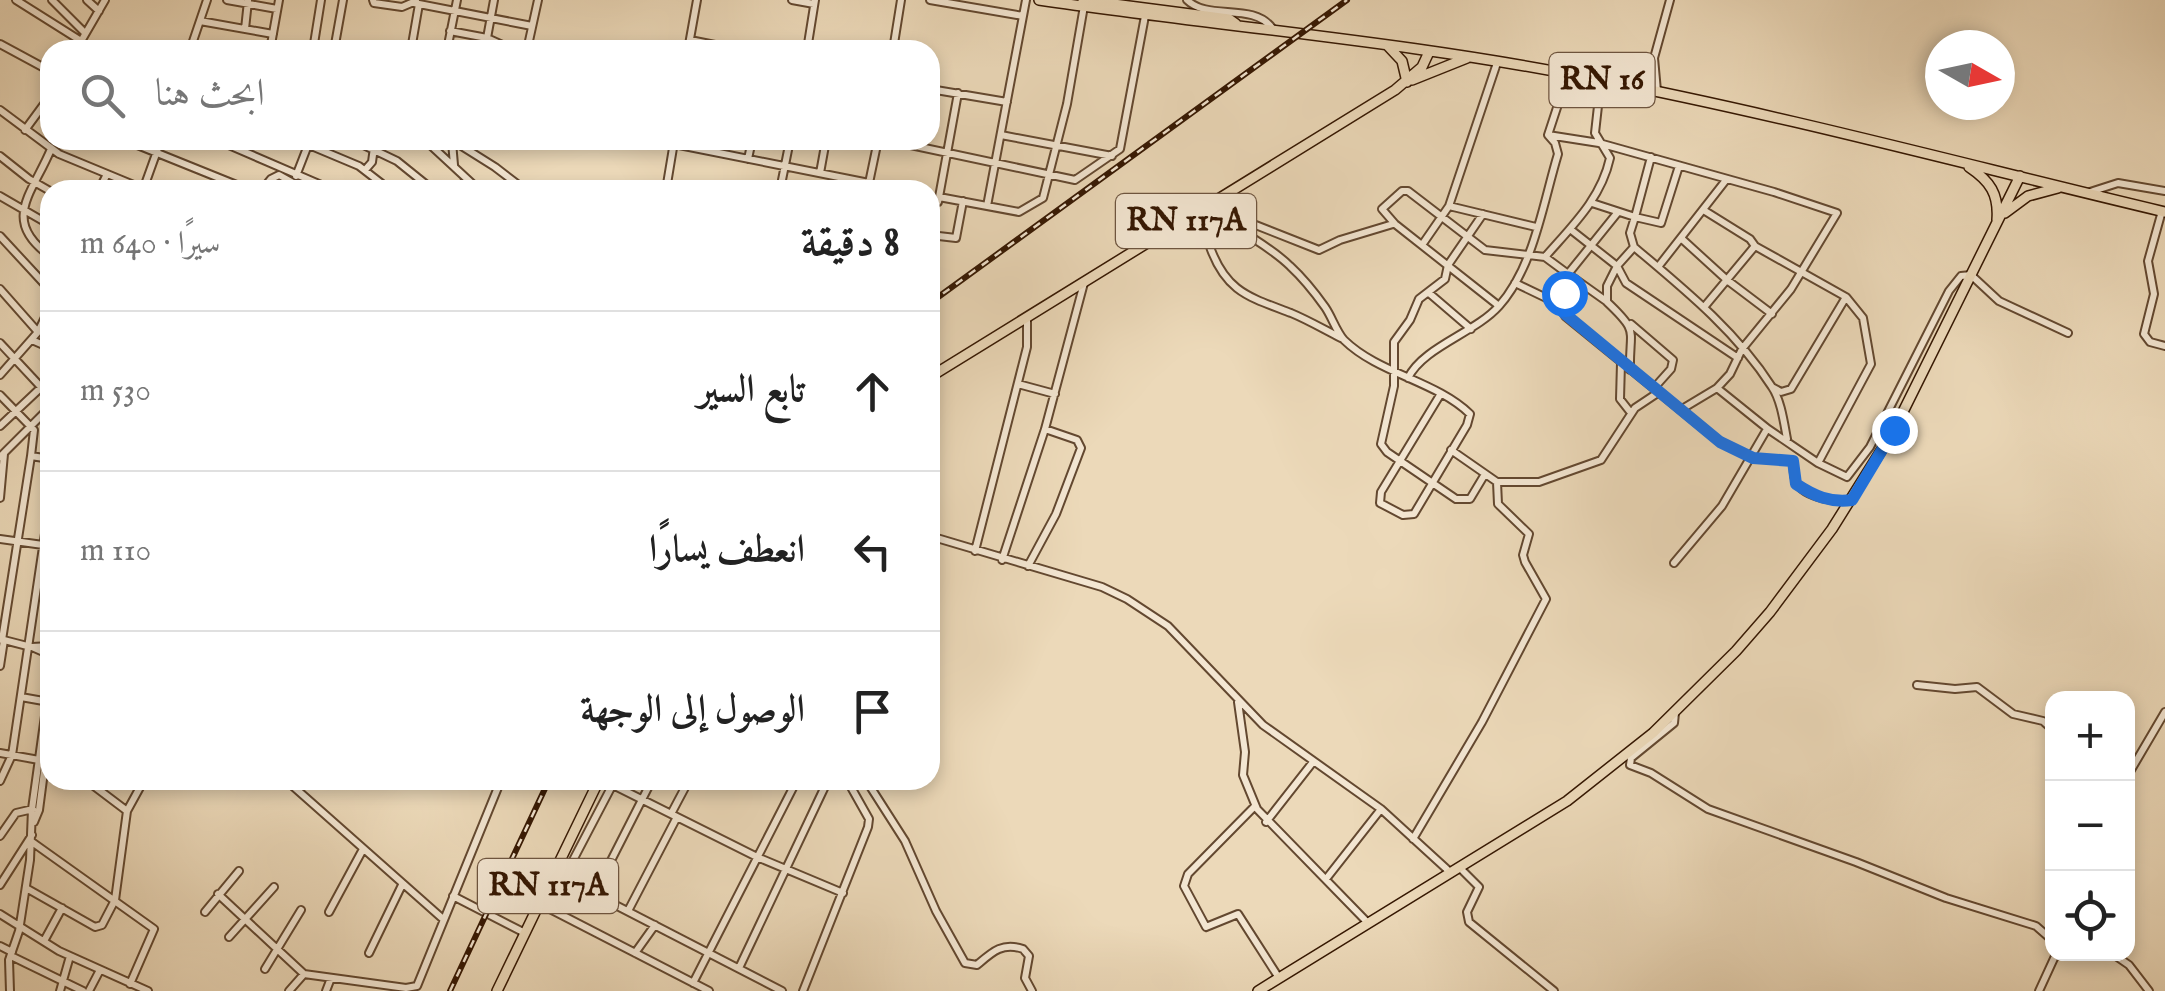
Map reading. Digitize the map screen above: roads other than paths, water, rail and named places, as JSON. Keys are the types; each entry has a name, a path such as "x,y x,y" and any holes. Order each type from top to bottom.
{"main road":[{"name":"RN 16","path":"1039,0 1230,19 1236,24"},
{"name":"RN 16","path":"1083,3 1144,16 1385,43 1592,78 2164,211"},
{"path":"1385,43 1402,60 1408,81 1467,58"},
{"name":"RN 117A","path":"940,372 1214,207 1408,81 1425,63 1429,52"},
{"path":"1962,163 1992,188 1998,203 1997,223"},
{"path":"1258,991 1567,801 1675,713 1770,612 1852,500 1894,430 2020,176"},
{"path":"1997,223 2009,208 2028,196 2064,187"},
{"name":"RN 117A","path":"497,991 525,933 544,906 596,790"}],"street":[{"path":"16,0 30,3 83,37"},
{"path":"52,0 83,37"},
{"path":"88,0 99,11"},
{"path":"81,40 105,0"},
{"path":"193,40 207,0"},
{"path":"227,0 278,4 273,40"},
{"path":"315,40 321,0"},
{"path":"336,40 342,0"},
{"path":"372,0 374,4 394,7 417,2 532,26"},
{"path":"448,40 456,0"},
{"path":"487,38 494,0"},
{"path":"529,40 538,0"},
{"path":"690,40 696,0"},
{"path":"792,0 815,2 808,40"},
{"path":"895,40 901,0"},
{"path":"930,0 1023,16"},
{"path":"987,206 1026,0"},
{"path":"1186,0 1196,7 1261,18 1272,28"},
{"path":"1657,91 1652,65 1670,0"},
{"path":"246,29 248,2"},
{"path":"413,40 417,2"},
{"path":"940,196 1023,211 1042,198 1083,3"},
{"path":"929,150 1075,180 1120,149 1144,16"},
{"path":"200,21 273,34"},
{"path":"450,31 491,40"},
{"path":"0,44 40,66"},
{"path":"1422,245 1450,206 1497,63"},
{"path":"1548,135 1568,74"},
{"path":"1545,256 1592,203 1606,176 1610,158 1599,143 1594,122 1597,96 1592,78"},
{"path":"940,90 1007,102"},
{"path":"940,190 958,93"},
{"path":"1,113 40,141"},
{"path":"26,130 40,116"},
{"path":"1001,134 1113,156"},
{"path":"1548,135 1651,157 1838,214 1772,314 1742,349 1730,374 1717,388 1682,409"},
{"path":"1408,378 1416,366 1500,306 1514,282 1528,252 1558,154 1548,135"},
{"path":"40,246 22,227 26,198 50,150"},
{"path":"53,150 121,180"},
{"path":"149,150 224,180"},
{"path":"147,180 157,150"},
{"path":"243,150 295,178"},
{"path":"295,178 307,150"},
{"path":"326,150 378,180"},
{"path":"366,170 373,150"},
{"path":"382,150 421,180"},
{"path":"436,150 467,179"},
{"path":"453,150 455,168"},
{"path":"469,150 511,180"},
{"path":"668,180 673,150"},
{"path":"707,150 843,180"},
{"path":"748,160 750,150"},
{"path":"782,180 788,150"},
{"path":"820,173 824,150"},
{"path":"871,180 876,150"},
{"path":"0,156 40,185"},
{"path":"1651,157 1630,233 1634,247 1705,306 1772,386 1781,392 1792,389 1846,297"},
{"path":"1592,203 1661,222 1679,166"},
{"path":"104,180 107,174"},
{"path":"270,180 279,176 302,180"},
{"path":"1658,267 1726,180"},
{"path":"2088,193 2118,183 2165,191"},
{"path":"1451,450 1498,482 1539,482 1601,460 1631,413 1656,390 1671,369 1673,360 1607,302 1545,256 1490,251 1466,238 1409,192 1404,191 1382,209 1394,224 1500,306"},
{"path":"0,196 40,219"},
{"path":"940,236 956,238 964,202"},
{"path":"1450,206 1536,227"},
{"path":"1214,207 1292,268 1324,305 1342,338"},
{"path":"1214,207 1318,250 1394,224"},
{"path":"1705,210 1800,274 1846,297 1863,318 1870,364 1818,463"},
{"path":"2164,211 2148,261 2154,294 2144,334 2150,342 2165,346"},
{"path":"1618,212 1568,274 1565,316 1720,442 1753,458 1793,461 1794,478 1800,486 1828,500 1852,500"},
{"path":"1483,214 1448,265 1446,277 1419,299 1396,338 1394,389 1381,444 1452,498 1468,500 1486,474"},
{"path":"1222,217 1208,244 1238,290 1342,338 1393,371 1408,378 1461,406 1470,416 1413,516 1384,507 1380,495 1440,395"},
{"path":"1570,229 1617,266 1626,283 1738,358"},
{"path":"0,236 40,279"},
{"path":"1682,239 1772,314"},
{"path":"0,251 7,244"},
{"path":"1705,306 1755,246"},
{"path":"1607,302 1607,286 1617,266 1634,247"},
{"path":"1717,388 1768,429 1842,477 1851,474 1870,447 1949,291 1962,276 1972,275 2000,300 2068,333"},
{"path":"1514,282 1563,306"},
{"path":"1002,560 1046,428 1084,283"},
{"path":"0,290 38,332 0,374"},
{"path":"1428,293 1471,329"},
{"path":"975,551 1029,341 1028,318"},
{"path":"1630,323 1630,370"},
{"path":"32,340 40,344"},
{"path":"0,343 40,386"},
{"path":"1621,362 1620,399 1631,413"},
{"path":"1018,384 1055,394"},
{"path":"1772,386 1787,439"},
{"path":"0,426 40,388"},
{"path":"0,396 34,433 0,666"},
{"path":"0,497 2,455 40,417"},
{"path":"1028,566 1056,514 1080,448 1077,440 1046,428"},
{"path":"1674,563 1722,506 1768,429"},
{"path":"31,456 40,457"},
{"path":"1414,838 1482,722 1546,599 1525,562 1529,534 1498,504 1498,482"},
{"path":"0,538 40,545"},
{"path":"940,539 1102,587 1127,598 1172,629 1264,725 1479,887 1467,912 1469,922 1554,991"},
{"path":"0,781 12,755 40,588"},
{"path":"2,640 40,652"},
{"path":"30,647 40,646"},
{"path":"1917,685 1977,687 2013,714 2045,723"},
{"path":"21,697 40,701"},
{"path":"1238,701 1245,752 1242,775 1255,806 1266,822 1368,924"},
{"path":"2135,763 2165,712"},
{"path":"1675,713 1674,724 1631,758 1630,765 1651,773 1708,809 1946,898 2036,926 2045,934"},
{"path":"0,753 39,760 36,810 20,925 12,954 10,991"},
{"path":"1266,822 1313,762"},
{"path":"36,810 42,790"},
{"path":"99,790 127,811"},
{"path":"26,888 98,927 115,900 127,811 139,790"},
{"path":"297,790 443,920"},
{"path":"218,894 304,974 417,986 497,790"},
{"path":"610,790 565,879 544,906 709,991"},
{"path":"626,790 758,857 842,893"},
{"path":"594,894 647,790"},
{"path":"628,911 685,790"},
{"path":"693,983 792,790"},
{"path":"739,968 823,790"},
{"path":"803,991 869,823 853,790"},
{"path":"872,790 905,840 936,911 965,963 977,965 1005,946 1023,949 1029,956 1025,978 1032,991"},
{"path":"1255,806 1188,874 1184,886 1204,926 1238,914 1278,978"},
{"path":"0,836 16,813 36,810"},
{"path":"1326,880 1380,810"},
{"path":"32,838 155,932 133,987"},
{"path":"0,885 32,838"},
{"path":"329,912 362,851"},
{"path":"205,912 239,870"},
{"path":"565,879 782,991"},
{"path":"369,953 402,885"},
{"path":"230,937 274,888"},
{"path":"453,896 525,933"},
{"path":"44,941 62,908"},
{"path":"265,969 301,910"},
{"path":"0,914 70,956 148,991"},
{"path":"635,954 655,924"},
{"path":"0,946 86,991 100,970"},
{"path":"60,991 70,956"},
{"path":"2039,991 2053,961"},
{"path":"2123,961 2149,991"},
{"path":"289,991 296,978 304,974"},
{"path":"326,991 331,978"}],"railway":[{"path":"940,296 1347,0"},
{"path":"450,991 544,790"}]}
